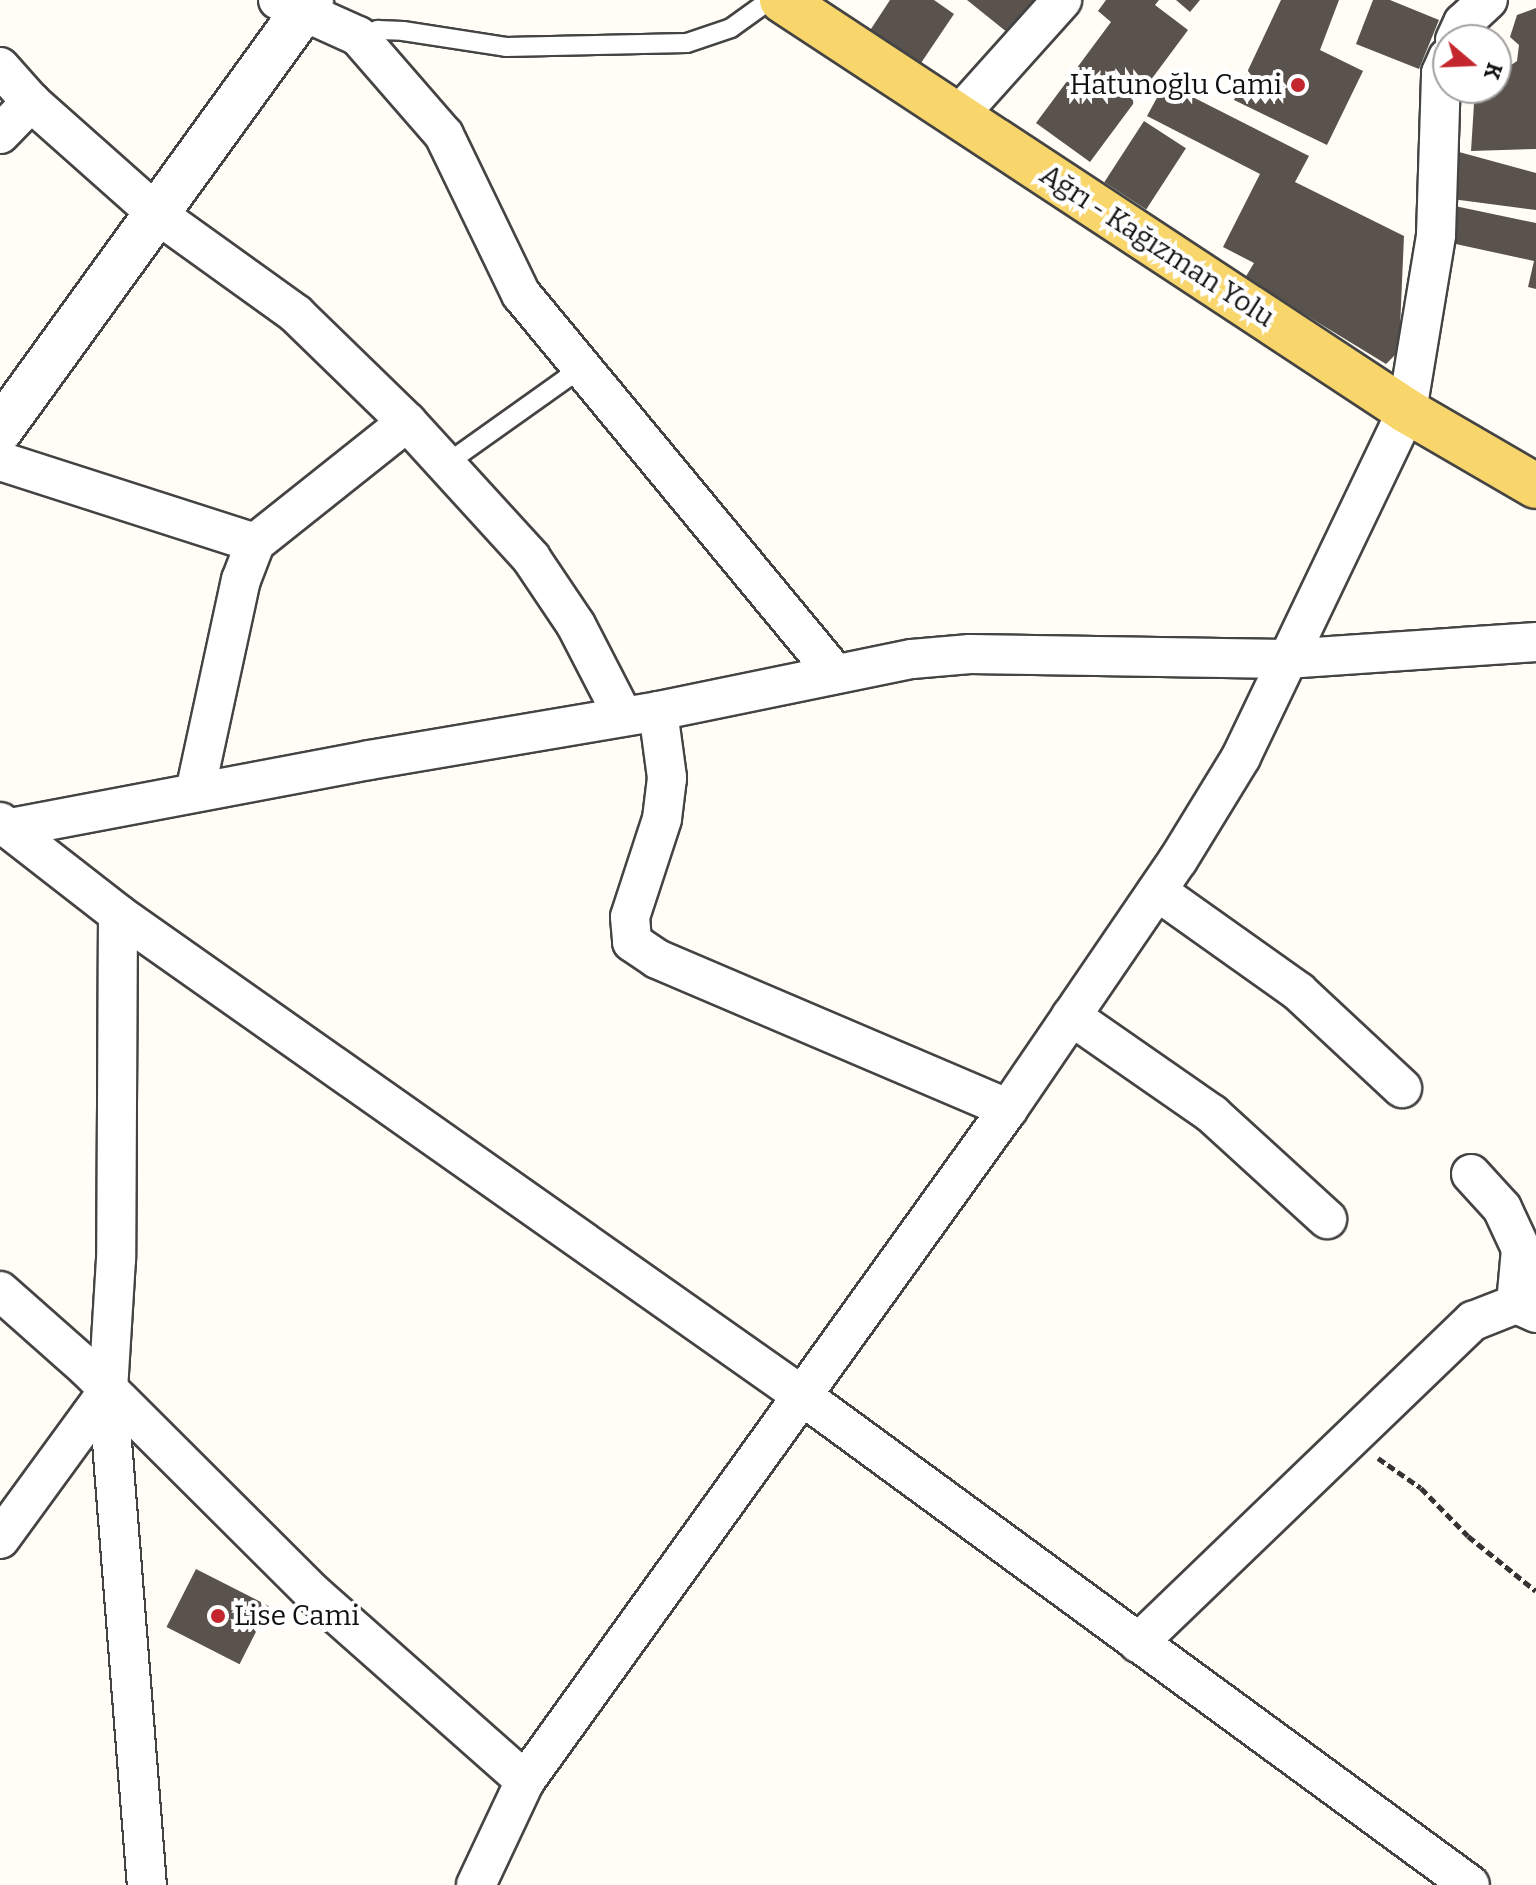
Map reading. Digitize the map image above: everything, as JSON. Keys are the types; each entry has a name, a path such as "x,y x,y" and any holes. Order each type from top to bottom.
{"main road":[{"name":"Ağrı - Kağızman Yolu","path":"782,0 1407,411 1536,486"}],"street":[{"path":"958,116 1062,0"},
{"path":"1463,24 1488,0"},
{"path":"0,430 157,214 297,4 358,36 444,135 521,294 835,674"},
{"path":"0,67 31,102 157,214 296,314 407,422 531,558 641,714 667,778 662,819 630,917 632,942 657,959 1008,1109"},
{"path":"0,134 31,102"},
{"path":"476,1885 525,1781 1008,1109 1157,891 1241,757 1407,411 1436,235 1440,104"},
{"path":"195,792 241,580 255,543 407,422"},
{"path":"0,461 255,543"},
{"path":"5,825 641,714 912,659 970,654 1286,659 1536,642"},
{"path":"5,825 118,914 801,1395 1470,1885"},
{"path":"1157,891 1299,992 1402,1088"},
{"path":"118,914 116,1259 108,1391 147,1885"},
{"path":"1071,1016 1212,1114 1327,1219"},
{"path":"1138,1643 1473,1321 1526,1309 1521,1249 1502,1208 1471,1174"},
{"path":"0,1291 108,1391 314,1594 525,1781"},
{"path":"0,1539 108,1391"}],"lane":[{"path":"358,36 378,30 403,31 506,47 687,43 731,28 770,0"},
{"path":"446,464 581,368"}],"path":[{"path":"1351,1440 1421,1488 1468,1536 1536,1591"}],"building":[{"path":"890,0 934,0 954,14 919,66 869,32"},
{"path":"967,0 1043,0 1013,37"},
{"path":"1106,0 1159,0 1155,5 1188,30 1090,162 1036,123 1111,22 1098,11"},
{"path":"1176,0 1200,0 1190,12"},
{"name":"Hatunoğlu Cami","path":"1281,0 1339,0 1320,50 1363,71 1327,145 1234,100"},
{"path":"1373,0 1390,0 1439,20 1437,24 1432,24 1432,37 1419,69 1356,44"},
{"path":"1536,8 1536,149 1471,151 1474,104 1512,104 1512,64 1517,61 1519,45 1512,39 1512,31 1517,15"},
{"path":"1165,83 1309,156 1295,182 1404,236 1399,351 1386,364 1245,278 1254,263 1223,247 1260,174 1147,116"},
{"path":"1144,121 1186,148 1146,209 1104,182"},
{"path":"1459,152 1536,173 1536,210 1452,199"},
{"path":"1450,205 1536,223 1536,289 1528,287 1534,261 1442,241"},
{"name":"Lise Cami","path":"196,1569 269,1606 240,1664 166,1627"}],"place":[{"name":"Hatunoğlu Cami","path":"1298,85"},
{"name":"Lise Cami","path":"218,1616"}]}
